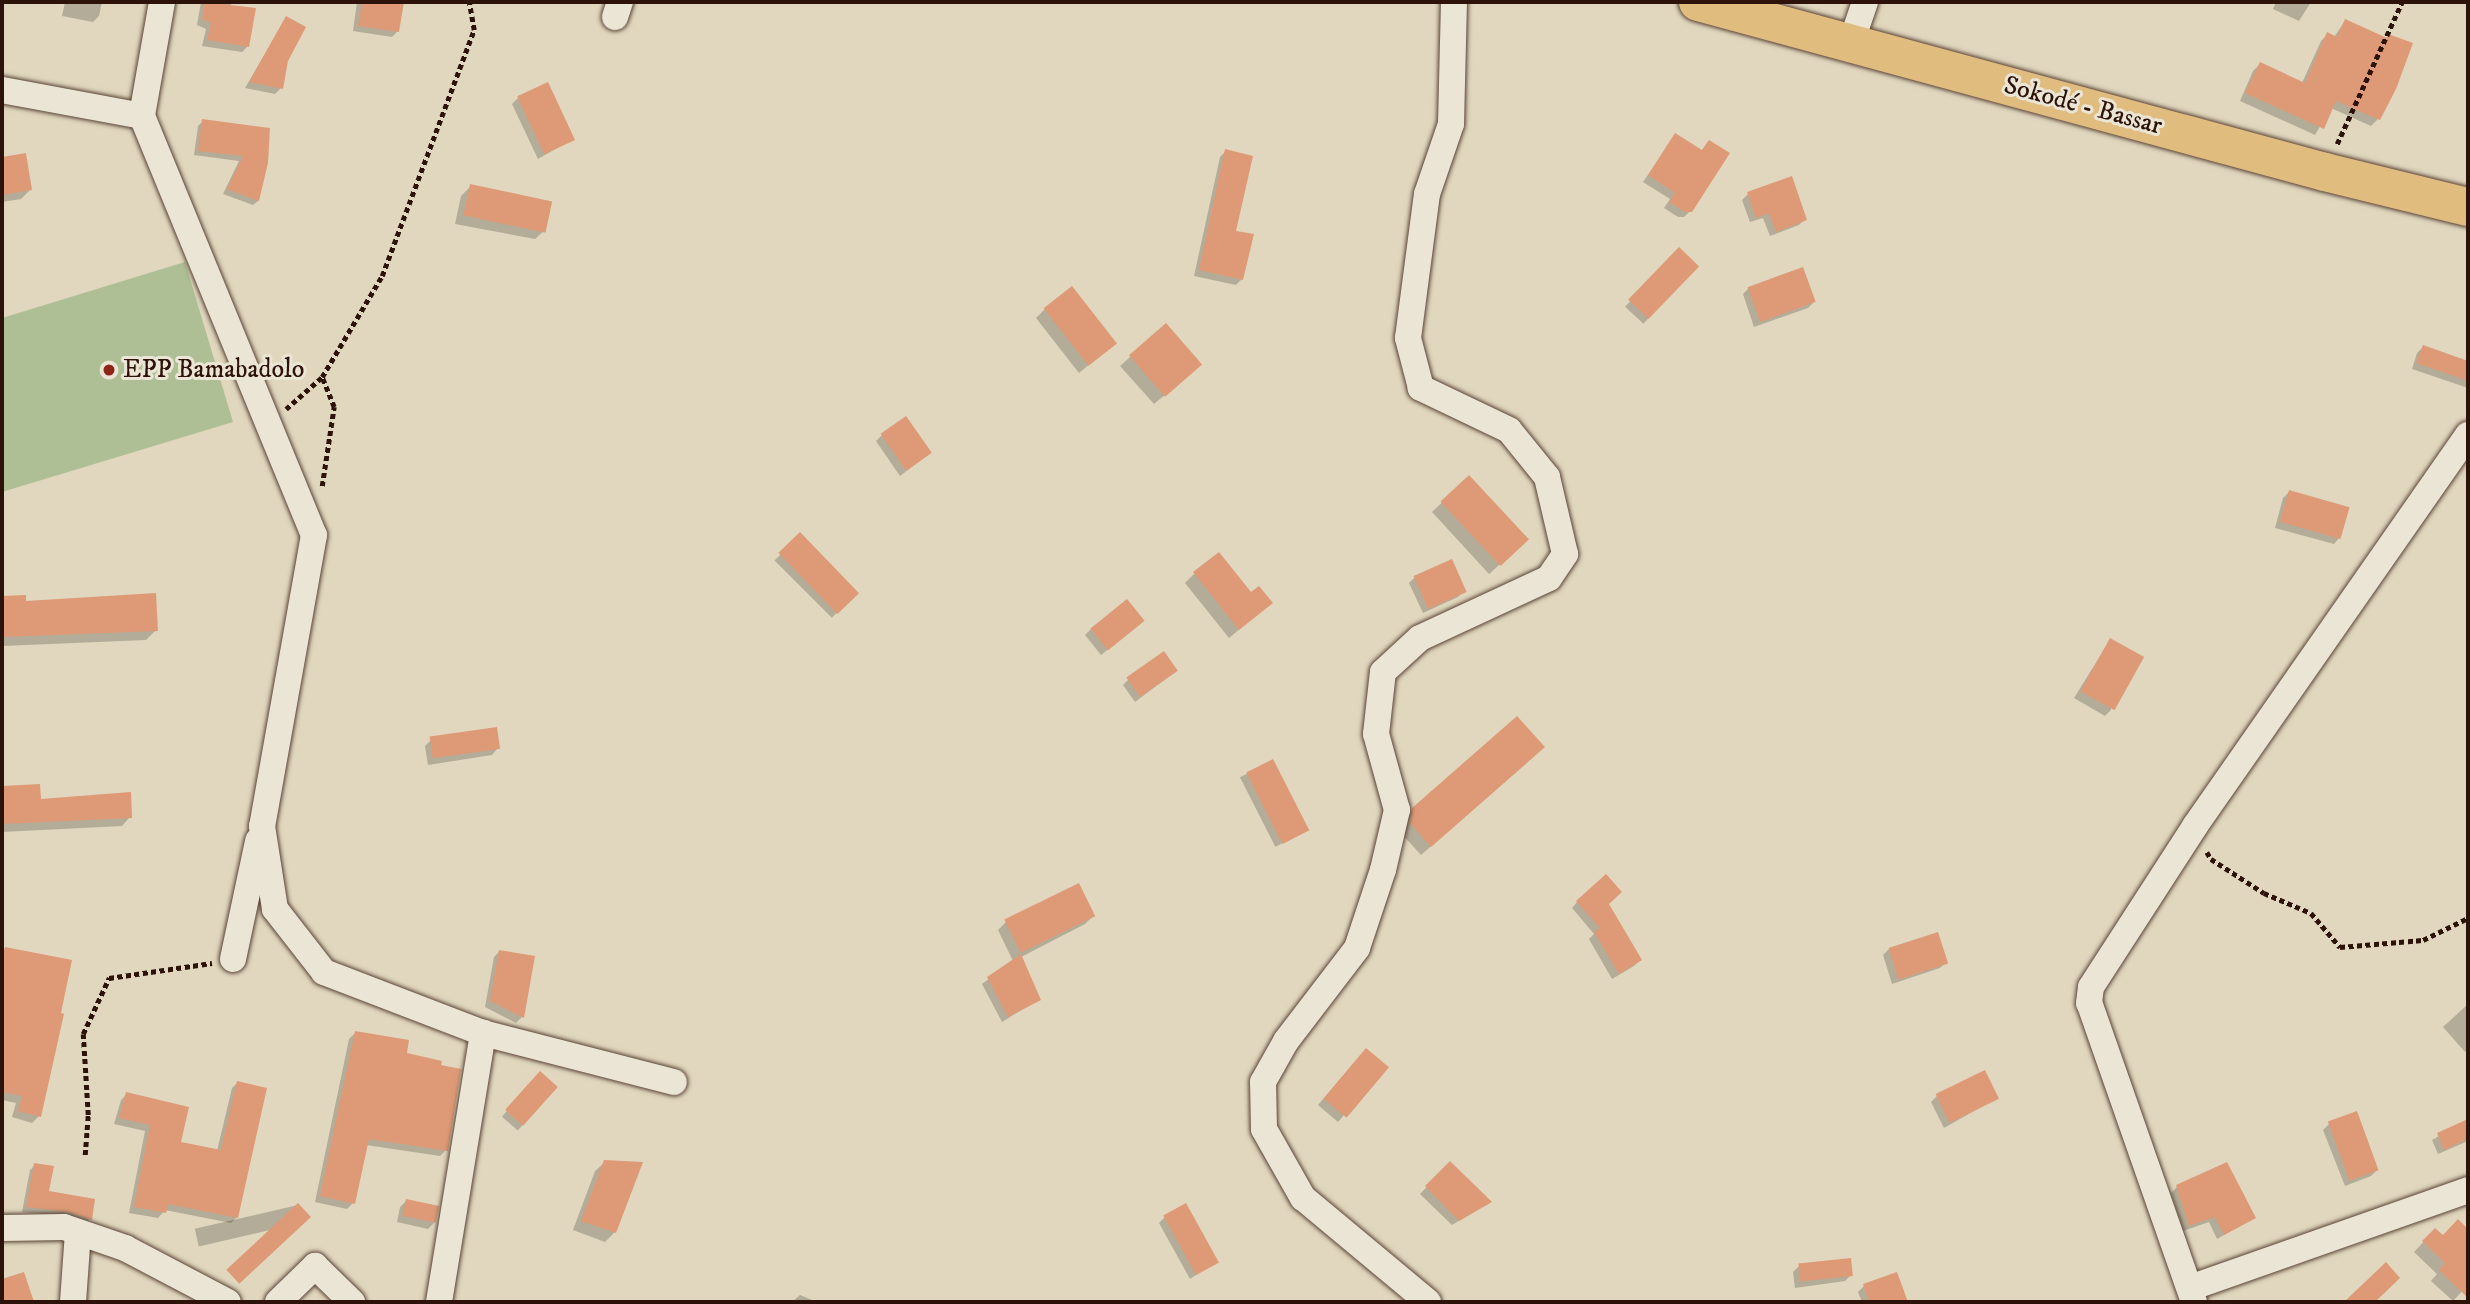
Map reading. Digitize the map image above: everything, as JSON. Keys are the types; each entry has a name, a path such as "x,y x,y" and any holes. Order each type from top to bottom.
{"main road":[{"name":"Sokodé - Bassar","path":"1698,2 2325,172 2468,207"}],"street":[{"path":"162,2 142,116 314,535 262,826 233,959"},
{"path":"1428,1302 1303,1198 1264,1129 1263,1082 1286,1041 1357,948 1383,870 1397,810 1376,734 1383,672 1420,638 1549,578 1565,554 1548,477 1509,430 1421,388 1408,338 1427,194 1451,124 1454,2"},
{"path":"1851,43 1865,2"},
{"path":"2,90 142,116"},
{"path":"2468,435 2195,826 2099,971 2091,986 2089,1003 2192,1295 2468,1190"},
{"path":"262,826 275,909 324,972 483,1033 674,1083"},
{"path":"439,1302 483,1033"},
{"path":"2,1228 64,1227 125,1248 228,1302"},
{"path":"73,1302 78,1232"},
{"path":"278,1302 315,1266 352,1302"}],"path":[{"path":"269,424 322,377 382,276 474,30 469,2"},
{"path":"2325,172 2402,2"},
{"path":"314,535 334,407 322,377"},
{"path":"2195,826 2211,859 2264,893 2311,913 2340,947 2423,940 2468,918"},
{"path":"85,1155 88,1115 83,1034 109,978 233,959"}],"green space":[{"name":"EPP Bamabadolo","path":"185,262 233,422 2,492 2,318"}],"building":[{"path":"205,2 256,8 249,47 207,40 211,23 202,19"},
{"path":"362,2 404,2 399,32 358,26"},
{"path":"286,16 306,27 288,61 283,89 249,82"},
{"path":"2345,19 2387,38 2388,34 2413,43 2396,89 2380,120 2336,101 2324,129 2245,93 2260,62 2305,83 2327,32 2337,37"},
{"path":"548,82 575,140 544,154 517,96"},
{"path":"202,119 270,128 268,163 259,201 227,189 243,156 198,151"},
{"path":"1675,133 1702,150 1709,140 1730,153 1692,212 1685,212 1669,202 1675,193 1648,175"},
{"path":"1225,149 1253,156 1236,231 1254,234 1243,280 1199,270"},
{"path":"26,153 32,190 2,195 2,157"},
{"path":"1792,176 1807,220 1776,232 1769,213 1756,218 1747,192"},
{"path":"470,184 552,201 546,233 463,215"},
{"path":"1679,247 1699,266 1648,319 1628,300"},
{"path":"1803,267 1816,302 1760,322 1748,287"},
{"path":"1072,286 1117,344 1089,366 1044,308"},
{"path":"1166,323 1202,365 1165,397 1129,355"},
{"path":"2423,345 2468,361 2468,381 2416,363"},
{"path":"906,416 932,453 906,471 881,434"},
{"path":"1469,475 1529,539 1500,566 1440,502"},
{"path":"2289,490 2350,507 2340,539 2280,522"},
{"path":"800,532 859,593 837,614 778,553"},
{"path":"1219,552 1251,592 1259,586 1273,603 1239,630 1193,572"},
{"path":"1452,559 1467,592 1428,609 1414,576"},
{"path":"156,593 158,631 2,637 2,596 26,595 26,601"},
{"path":"1127,599 1145,621 1108,650 1090,629"},
{"path":"2110,638 2144,657 2115,710 2080,691"},
{"path":"1164,651 1178,671 1140,697 1126,677"},
{"path":"1517,716 1545,747 1431,847 1410,823 1412,808"},
{"path":"497,727 500,749 433,758 430,736"},
{"path":"1273,759 1309,830 1283,844 1246,773"},
{"path":"40,784 41,799 131,792 132,818 2,824 2,786"},
{"path":"1606,874 1622,892 1609,904 1642,960 1619,974 1594,932 1600,928 1576,901"},
{"path":"1079,883 1095,916 1021,953 1004,919"},
{"path":"1938,932 1948,963 1899,979 1889,948"},
{"path":"5,947 72,960 61,1013 64,1014 41,1117 18,1111 22,1096 2,1092 2,960"},
{"path":"499,950 535,956 524,1018 490,1001"},
{"path":"1021,954 1041,1000 1008,1017 987,977"},
{"path":"355,1031 409,1040 407,1053 442,1061 441,1065 461,1069 448,1151 369,1139 355,1204 320,1196"},
{"path":"1366,1048 1389,1067 1347,1118 1324,1099"},
{"path":"1985,1070 1999,1099 1950,1123 1936,1094"},
{"path":"540,1071 558,1087 523,1126 505,1110"},
{"path":"237,1081 267,1088 238,1218 168,1204 166,1213 134,1207 150,1125 119,1118 126,1092 189,1107 181,1142 221,1150"},
{"path":"2357,1111 2379,1170 2349,1181 2328,1122"},
{"path":"2468,1119 2468,1139 2444,1150 2437,1133"},
{"path":"604,1160 643,1162 616,1233 581,1221"},
{"path":"1450,1161 1492,1202 1459,1221 1425,1186"},
{"path":"2227,1162 2256,1218 2224,1235 2215,1217 2189,1226 2176,1185"},
{"path":"34,1163 54,1166 49,1191 95,1199 92,1220 69,1212 26,1207"},
{"path":"406,1199 439,1206 436,1223 402,1216"},
{"path":"298,1203 311,1217 239,1284 226,1270"},
{"path":"1186,1203 1219,1262 1196,1275 1163,1216"},
{"path":"2458,1219 2468,1229 2468,1298 2439,1270 2445,1263 2422,1241 2435,1228 2443,1235"},
{"path":"1851,1258 1853,1276 1800,1281 1798,1264"},
{"path":"2386,1262 2400,1278 2375,1302 2344,1302"},
{"path":"24,1272 34,1302 2,1302 2,1279"},
{"path":"1897,1272 1908,1302 1869,1302 1863,1284"}],"place":[{"name":"EPP Bamabadolo","path":"109,370"}]}
